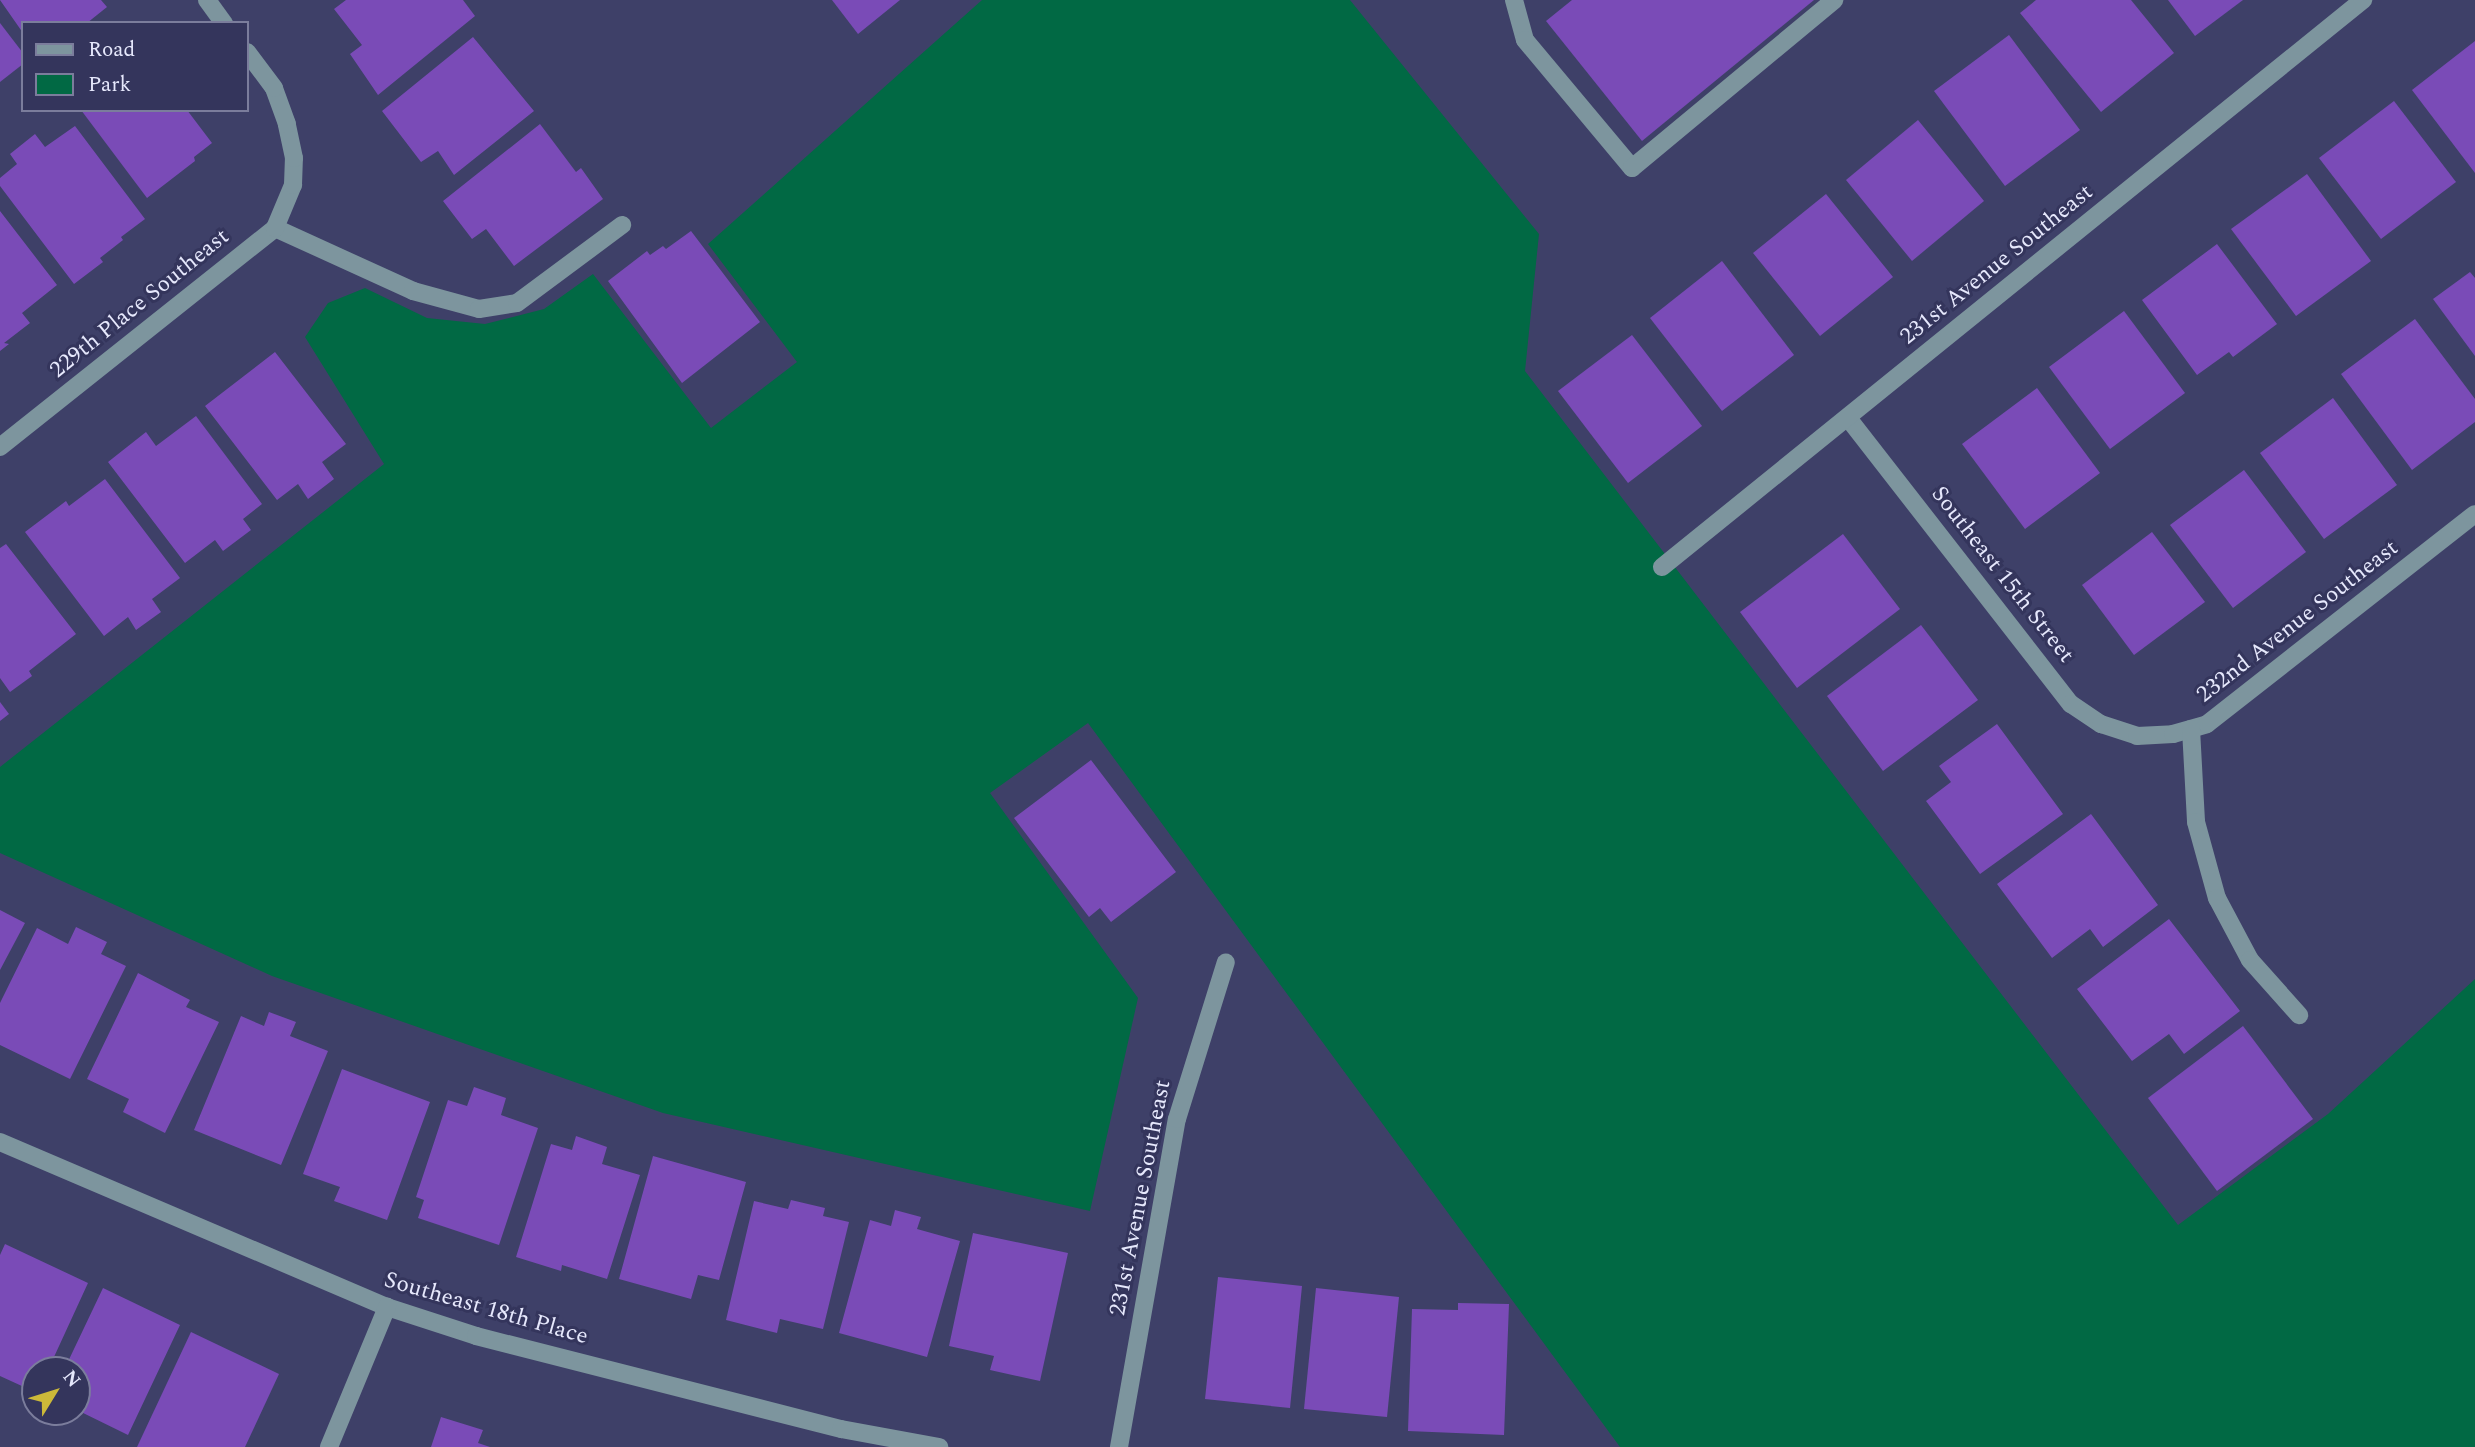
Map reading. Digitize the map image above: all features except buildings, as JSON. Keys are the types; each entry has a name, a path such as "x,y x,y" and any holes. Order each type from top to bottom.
{"street":[{"path":"207,0 223,21"},
{"path":"1514,0 1525,40 1632,168 1833,0"},
{"name":"231st Avenue Southeast","path":"1662,567 2363,0"},
{"name":"229th Place Southeast","path":"0,447 275,228 293,185 294,158 287,124 274,88 248,53"},
{"path":"275,228 413,291 479,309 517,303 622,225"},
{"name":"Southeast 15th Street","path":"1848,418 2071,704 2102,724 2137,736"},
{"name":"232nd Avenue Southeast","path":"2137,736 2173,734 2207,724 2475,514"},
{"path":"2191,729 2196,822 2217,898 2250,960 2300,1015"},
{"name":"231st Avenue Southeast","path":"1119,1447 1177,1119 1226,962"},
{"name":"Southeast 18th Place","path":"0,1142 387,1307 476,1336 827,1426 940,1447"},
{"path":"329,1447 387,1307"}],"green space":[{"path":"982,0 1350,0 1539,234 1525,371 2178,1225 2328,1114 2475,979 2475,1447 1620,1447 1088,723 990,793 1138,998 1090,1211 663,1113 272,976 0,853 0,767 384,464 305,337 328,303 365,288 427,318 485,324 544,309 593,274 711,428 797,362 708,244"}]}
